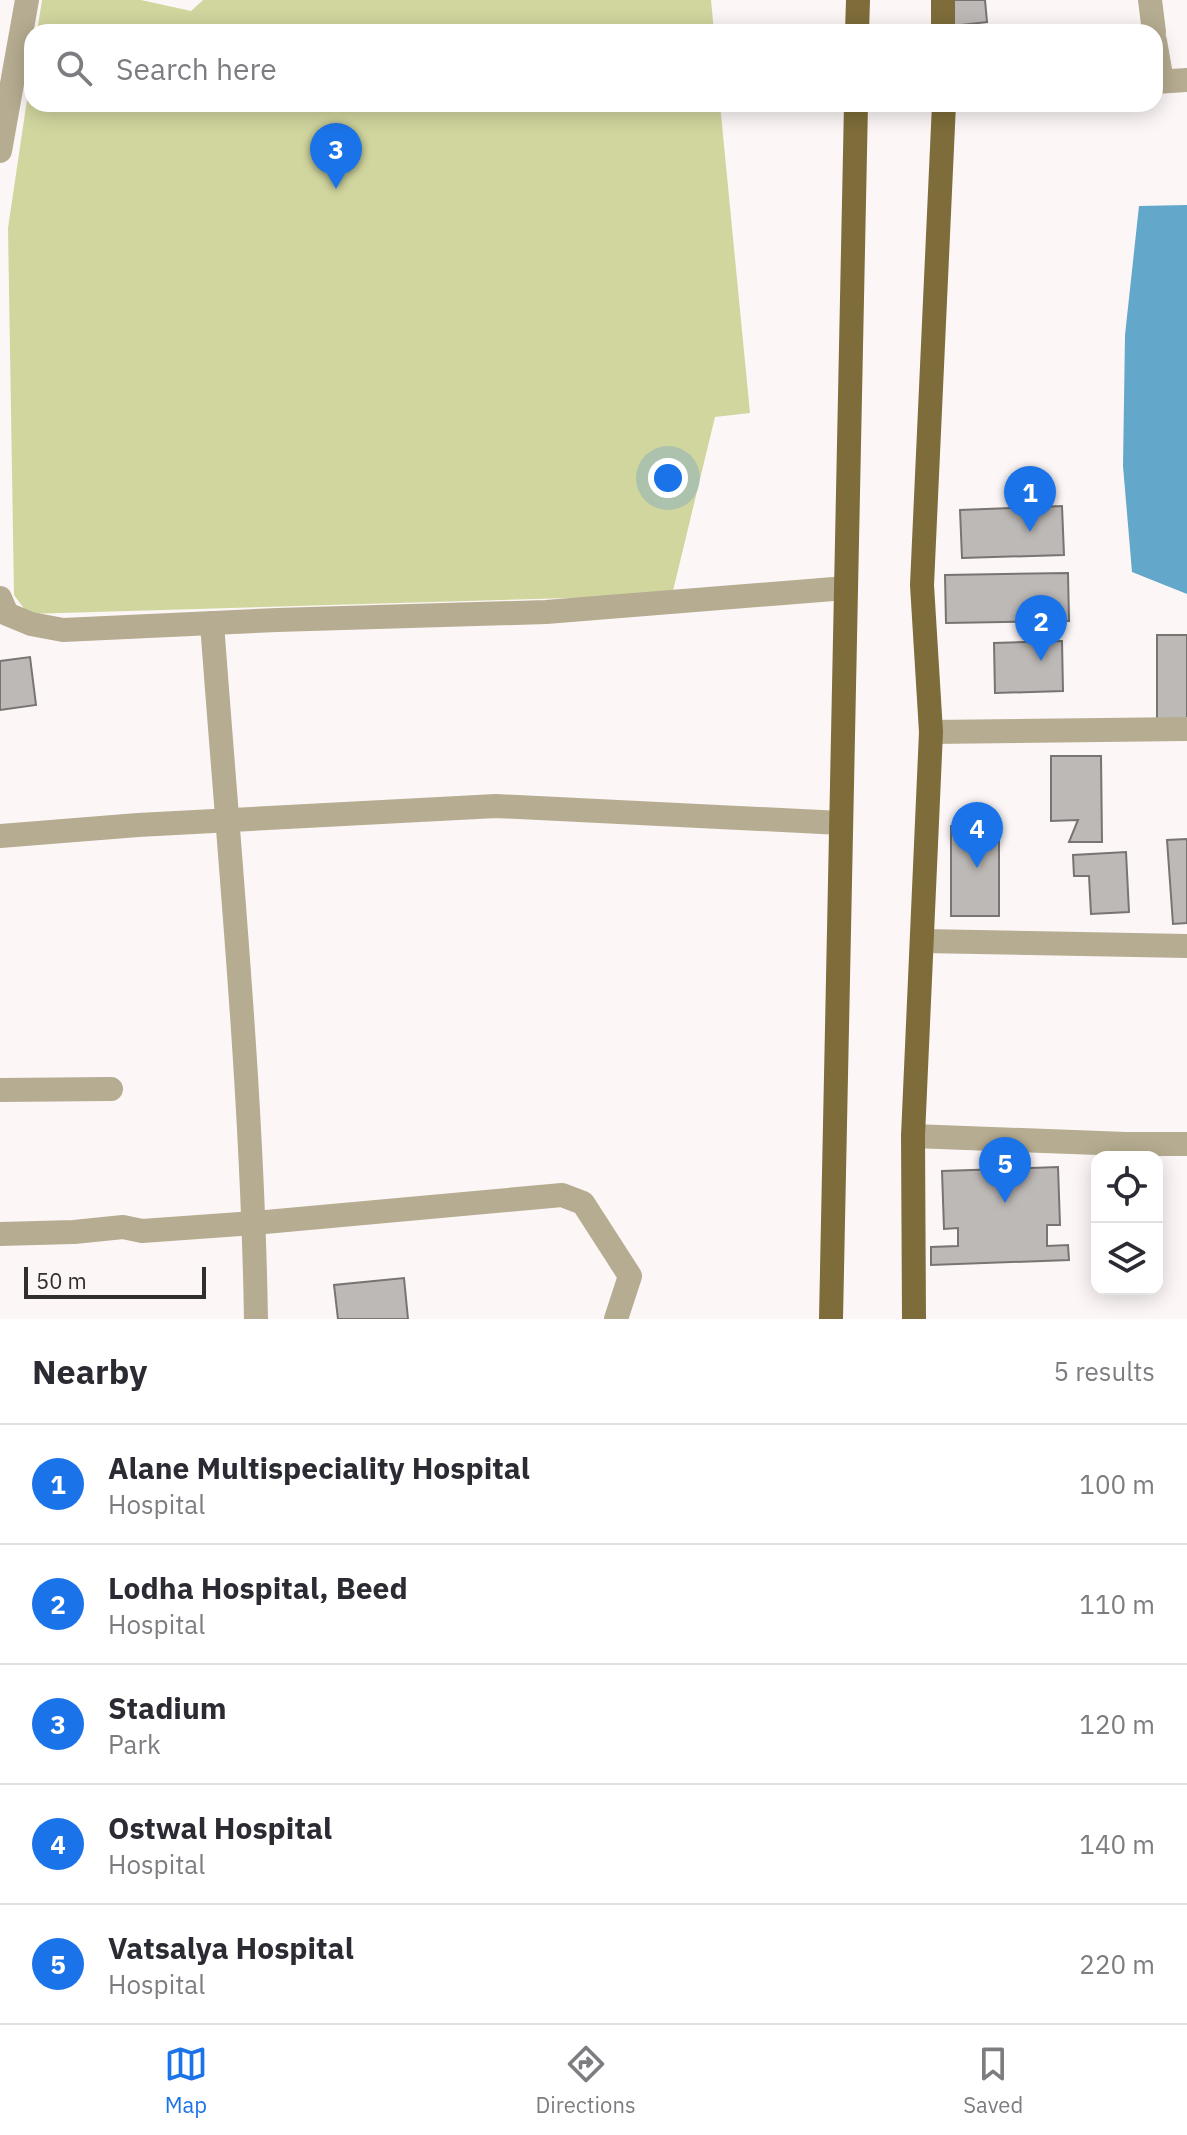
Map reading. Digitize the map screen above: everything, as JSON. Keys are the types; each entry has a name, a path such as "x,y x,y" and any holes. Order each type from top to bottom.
{"main road":[{"path":"857,24 858,0"},
{"path":"943,0 943,24"},
{"path":"831,1319 856,112"},
{"path":"914,1319 913,1136 931,732 922,585 944,112"}],"street":[{"path":"0,151 27,0"},
{"path":"1150,0 1153,24"},
{"path":"1163,82 1187,80"},
{"path":"0,598 7,614 31,624 63,630 546,612 846,588"},
{"path":"212,623 240,968 256,1319"},
{"path":"931,732 1187,729"},
{"path":"0,836 496,806 841,823"},
{"path":"922,941 1187,946"},
{"path":"0,1090 111,1089"},
{"path":"913,1136 1187,1144"},
{"path":"0,1234 123,1227 142,1231 562,1195 583,1203 630,1276 616,1319"}],"green space":[{"path":"42,0 141,0 191,11 203,0 711,0 713,24 38,24"},
{"path":"25,112 721,112 750,413 715,417 672,595 28,614 14,595 8,228"}],"water":[{"path":"1187,205 1187,594 1132,572 1123,466 1125,335 1139,206"}],"building":[{"path":"949,0 985,0 987,22 952,24"},
{"path":"1062,506 1064,555 962,558 960,510"},
{"path":"1068,573 1069,621 946,623 945,575"},
{"path":"1157,635 1187,635 1187,722 1157,722"},
{"path":"1062,641 1063,691 995,693 994,643"},
{"path":"30,657 36,705 0,710 0,661"},
{"path":"1051,756 1101,756 1102,842 1069,842 1078,820 1051,821"},
{"path":"951,826 999,827 999,916 951,916"},
{"path":"1187,839 1187,923 1173,924 1167,840"},
{"path":"1126,852 1129,912 1091,914 1089,876 1074,876 1073,855"},
{"path":"1058,1167 1060,1225 1047,1225 1047,1246 1068,1245 1069,1260 931,1265 931,1247 958,1246 958,1228 944,1229 942,1171"},
{"path":"404,1278 408,1319 338,1319 334,1285"}],"place":[{"name":"Stadium","path":"336,189"},
{"name":"Alane Multispeciality Hospital","path":"1030,532"},
{"name":"Lodha Hospital, Beed","path":"1041,661"},
{"name":"Ostwal Hospital","path":"977,868"},
{"name":"Vatsalya Hospital","path":"1005,1203"}]}
